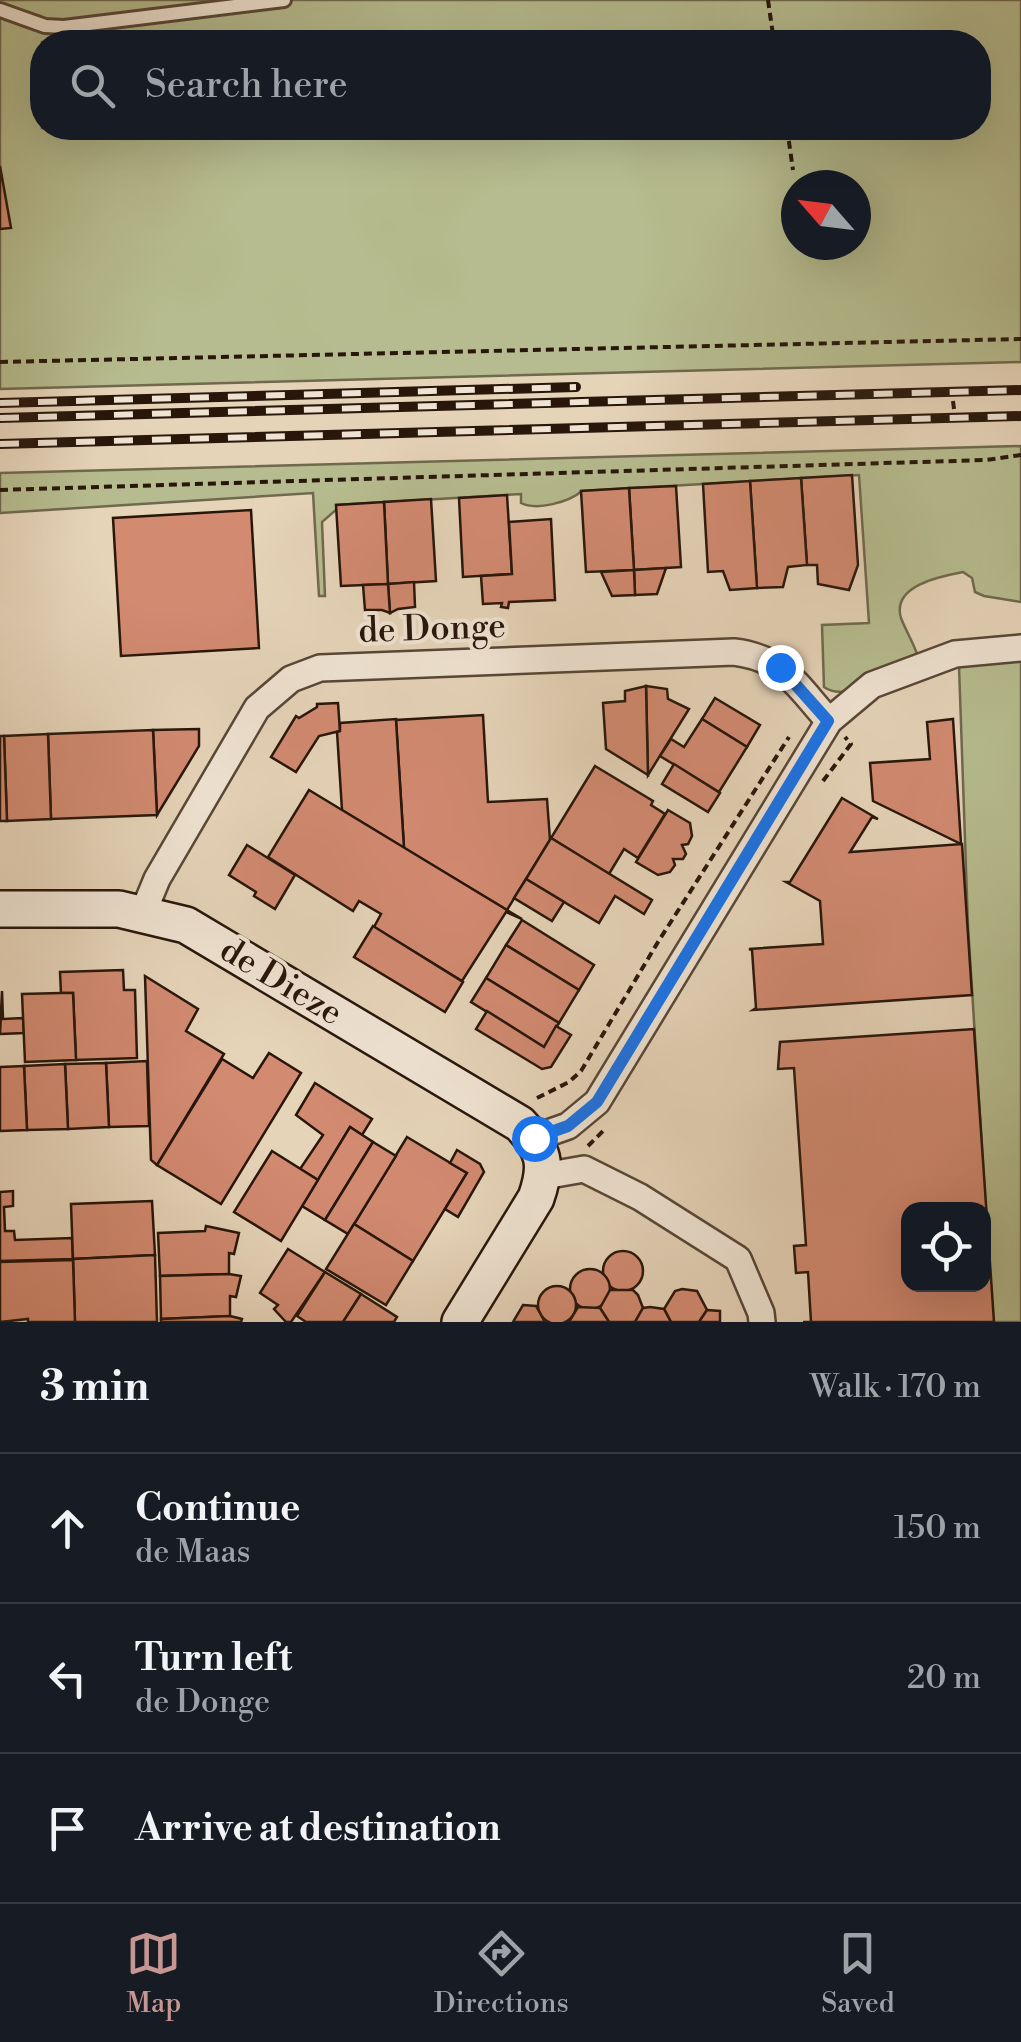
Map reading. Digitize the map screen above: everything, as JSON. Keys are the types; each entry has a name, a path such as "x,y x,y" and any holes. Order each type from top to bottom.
{"street":[{"path":"460,1322 536,1198 544,1176 542,1154 534,1138 568,1126 597,1102 828,721 872,685 955,654 1021,648"},
{"name":"de Donge","path":"143,912 157,879 257,708 291,679 320,668 734,652 758,655 780,667 828,721"},
{"name":"de Dieze","path":"0,909 119,909 186,925 520,1124 534,1138"},
{"path":"544,1176 584,1169 640,1197 738,1259 762,1322"}],"lane":[{"path":"0,10 46,26 64,26 284,0"}],"path":[{"path":"768,0 772,30"},
{"path":"789,140 793,170"},
{"path":"0,362 1021,339"},
{"path":"954,401 954,409"},
{"path":"0,490 986,460 1021,454"},
{"path":"534,1100 581,1072 786,741 800,724 828,721"}],"green space":[{"path":"0,0 1021,0 1021,362 0,389"},
{"path":"1021,446 1021,602 975,592 972,578 963,572 920,584 904,597 900,607 917,654 846,691 824,687 822,625 869,623 859,475 582,491 544,506 521,503 521,494 337,505 322,522 325,596 319,596 313,493 0,513 0,473"},
{"path":"1021,656 1021,1322 993,1322 991,1202 985,1202 968,926 959,666 989,658"}],"building":[{"path":"0,166 11,228 0,229"},
{"path":"852,475 858,565 849,590 818,584 817,565 807,565 801,478"},
{"path":"801,478 807,565 788,567 783,587 757,588 750,481"},
{"path":"750,481 757,588 730,590 723,571 708,572 703,484"},
{"path":"676,486 681,567 634,570 629,488"},
{"path":"629,488 634,570 586,572 581,491"},
{"path":"507,495 512,574 463,577 459,498"},
{"path":"431,499 436,581 388,584 384,502"},
{"path":"384,502 388,584 341,586 336,505"},
{"path":"251,510 259,648 121,656 113,518"},
{"path":"551,519 555,600 509,602 508,608 501,607 502,603 483,604 481,576 512,574 509,522"},
{"path":"666,568 657,594 635,595 634,570"},
{"path":"634,570 635,595 612,596 601,572"},
{"path":"414,582 415,607 390,613 388,584"},
{"path":"388,584 390,613 365,610 363,585"},
{"path":"646,686 667,689 668,699 689,709 648,775"},
{"path":"646,686 648,775 606,749 603,703 625,701 625,691"},
{"path":"715,698 760,725 747,747 702,719"},
{"path":"338,703 340,731 319,736 296,772 271,757 296,716 299,718 317,704"},
{"path":"483,715 488,802 547,799 550,840 507,910 404,848 396,720"},
{"path":"396,719 404,848 342,810 337,732 340,723"},
{"path":"702,719 747,747 719,792 660,756 671,739 684,747"},
{"path":"953,719 961,844 873,801 870,763 930,759 927,722"},
{"path":"199,729 199,746 157,815 153,730"},
{"path":"153,730 157,815 51,819 48,734"},
{"path":"48,734 51,819 7,821 4,736"},
{"path":"0,736 4,736 7,821 0,821"},
{"path":"674,764 720,793 708,812 662,784"},
{"path":"595,766 653,801 651,805 665,814 638,858 624,849 609,874 551,838"},
{"path":"309,790 522,919 506,912 462,981 374,927 381,914 359,901 353,911 268,857"},
{"path":"842,798 878,819 872,817 850,852 962,844 972,995 753,1010 756,1008 749,949 823,944 820,901 786,882 790,882"},
{"path":"668,810 690,823 692,836 688,844 682,845 686,854 683,859 673,859 675,865 670,872 658,875 636,862"},
{"path":"551,838 652,900 644,914 615,896 599,923 526,879"},
{"path":"247,845 295,875 275,909 229,875"},
{"path":"526,879 564,902 552,921 514,898"},
{"path":"522,920 594,965 579,990 506,945"},
{"path":"373,926 463,982 445,1012 354,957"},
{"path":"506,945 579,990 559,1023 486,978"},
{"path":"123,970 124,990 135,990 137,1058 76,1060 73,993 61,993 60,972"},
{"path":"145,976 198,1009 186,1031 224,1054 157,1165 151,1160"},
{"path":"486,978 559,1023 544,1047 471,1002"},
{"path":"2,991 3,1019 23,1018 24,1033 0,1034"},
{"path":"73,993 76,1060 25,1062 22,994"},
{"path":"487,1011 544,1047 556,1026 571,1035 551,1067 542,1069 476,1029"},
{"path":"974,1029 986,1202 901,1202 901,1292 991,1292 991,1278 994,1322 811,1322 808,1272 796,1273 794,1246 806,1245 794,1068 778,1069 780,1042"},
{"path":"269,1053 301,1073 221,1204 157,1165 222,1059 253,1078"},
{"path":"147,1061 149,1126 109,1127 106,1063"},
{"path":"106,1063 109,1127 68,1129 65,1064"},
{"path":"65,1064 68,1129 27,1130 24,1066"},
{"path":"24,1066 27,1130 0,1131 0,1067"},
{"path":"315,1083 372,1119 362,1135 350,1127 318,1180 300,1169 323,1135 296,1115"},
{"path":"350,1127 373,1142 325,1220 302,1206"},
{"path":"407,1137 467,1173 413,1261 354,1224"},
{"path":"373,1142 396,1156 348,1234 325,1220"},
{"path":"457,1150 480,1164 484,1172 458,1217 445,1209 467,1173 450,1163"},
{"path":"272,1151 318,1180 281,1241 234,1212"},
{"path":"13,1191 13,1206 4,1207 5,1231 14,1231 15,1240 72,1238 73,1259 0,1261 0,1192"},
{"path":"152,1201 155,1255 73,1259 71,1204"},
{"path":"354,1224 413,1261 386,1305 326,1269"},
{"path":"206,1226 239,1233 234,1254 229,1253 229,1274 160,1276 158,1233 205,1231"},
{"path":"288,1249 325,1272 291,1322 286,1322 274,1309 278,1305 260,1293"},
{"path":"623,1251 637,1257 643,1271 637,1285 623,1291 609,1285 603,1271 609,1257"},
{"path":"155,1255 157,1322 75,1322 73,1259"},
{"path":"73,1260 75,1322 0,1322 0,1262"},
{"path":"590,1269 604,1275 610,1289 604,1303 590,1309 576,1303 570,1289 576,1275"},
{"path":"325,1272 361,1294 343,1322 306,1322 297,1316"},
{"path":"160,1276 241,1276 236,1297 230,1296 230,1316 161,1319"},
{"path":"550,1287 564,1287 575,1298 575,1312 565,1322 549,1322 539,1312 539,1298"},
{"path":"610,1290 633,1290 638,1295 643,1308 635,1322 609,1322 600,1308"},
{"path":"675,1291 697,1291 707,1310 699,1322 671,1322 664,1309"},
{"path":"361,1294 397,1317 394,1322 343,1322"},
{"path":"523,1305 536,1306 545,1322 513,1322"},
{"path":"578,1307 600,1308 609,1322 569,1322"},
{"path":"643,1308 664,1309 671,1322 635,1322"},
{"path":"707,1310 720,1311 720,1322 699,1322"},
{"path":"161,1319 242,1319 241,1322 161,1322"}],"railway":[{"path":"0,403 576,387"},
{"path":"0,418 1021,390"},
{"path":"0,444 1021,416"}],"route":[{"path":"534,1138 568,1126 597,1102 828,721 780,667"}]}
